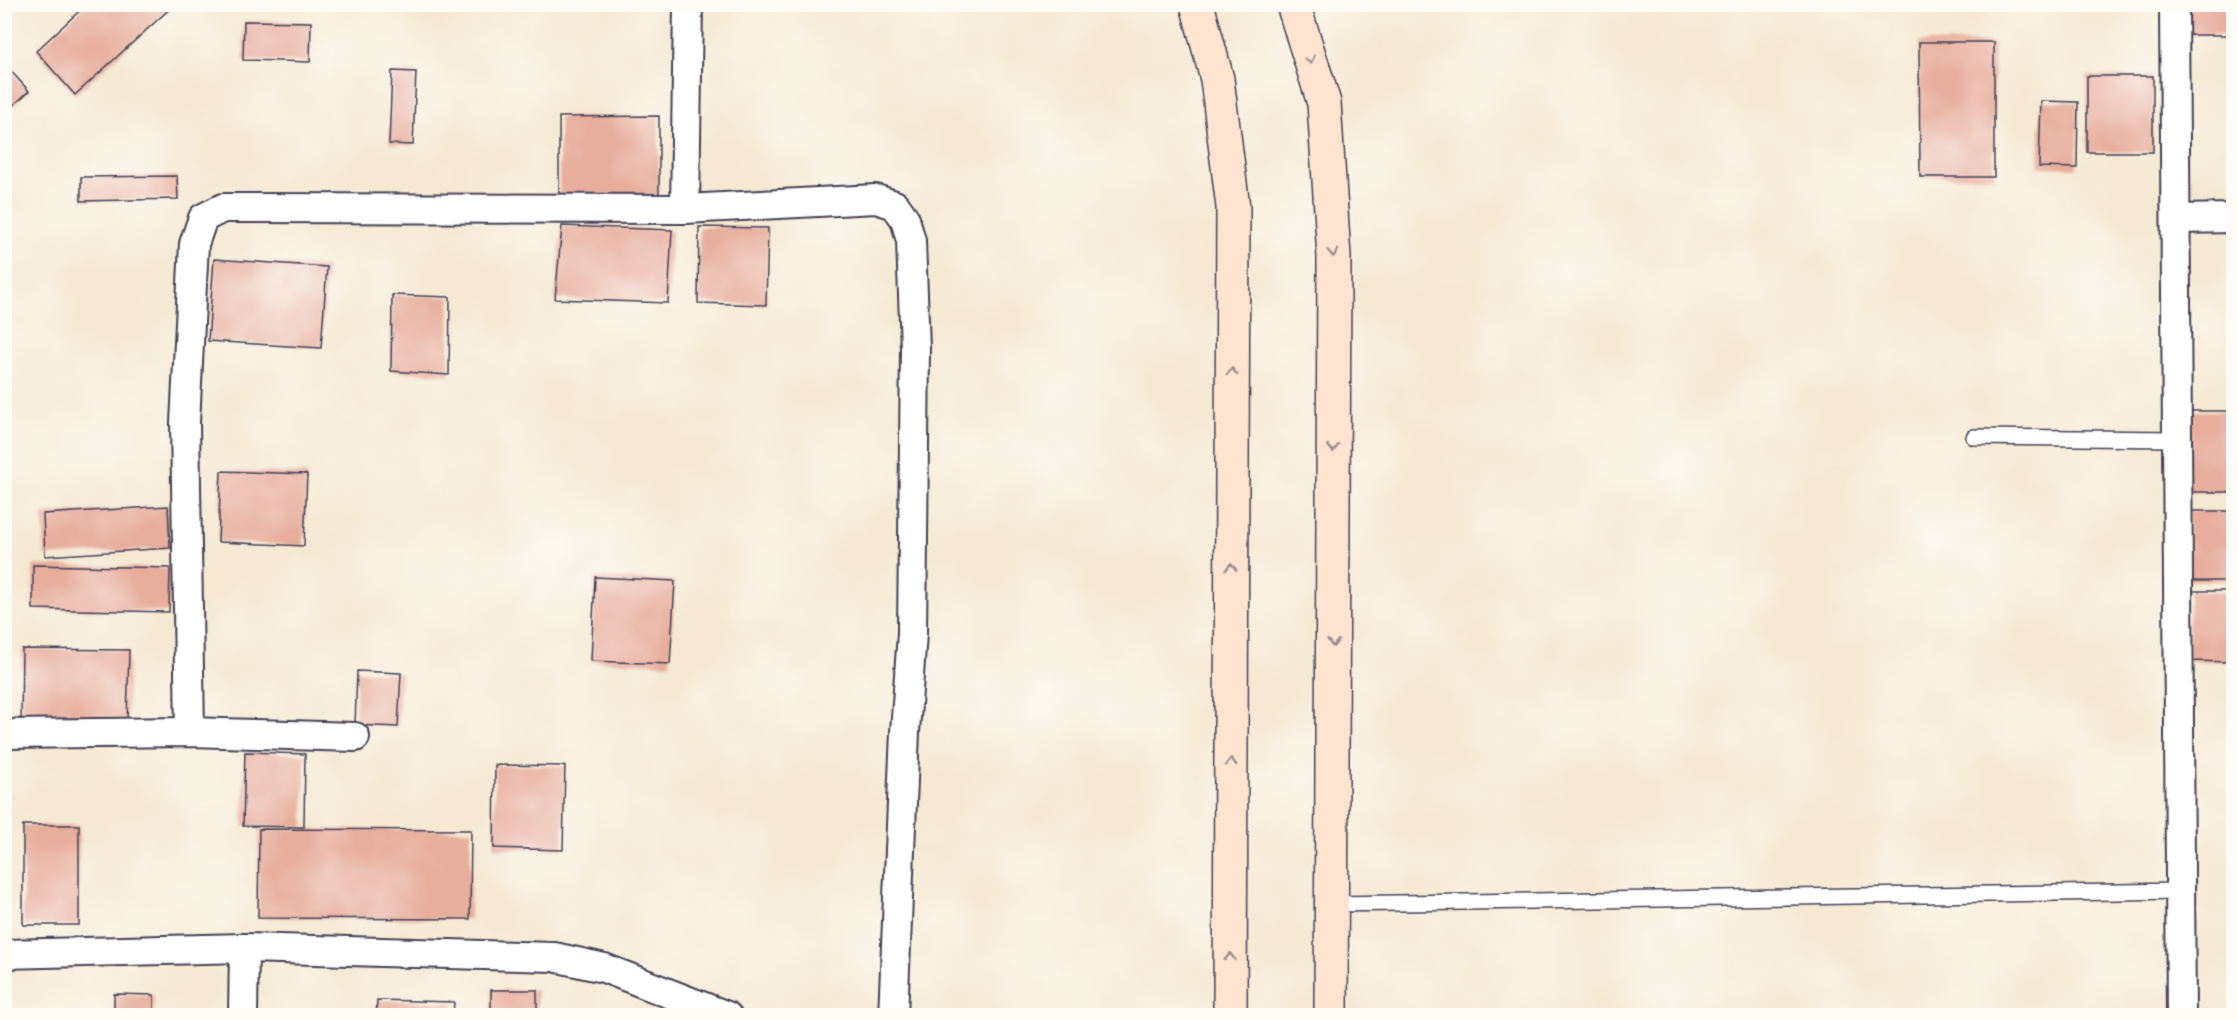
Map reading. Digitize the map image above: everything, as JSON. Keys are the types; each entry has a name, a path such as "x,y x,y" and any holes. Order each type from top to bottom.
{"street":[{"path":"685,209 688,4"},
{"path":"1197,4 1217,79 1233,207 1230,1016"},
{"path":"1293,4 1324,103 1334,257 1331,1016"},
{"path":"2174,4 2179,439 2181,1016"},
{"path":"190,732 185,423 194,244 202,218 223,208 685,209 876,199 895,205 905,219 911,241 915,348 912,633 905,732 893,1016"},
{"path":"2177,219 2234,218"},
{"path":"4,734 190,732 355,737"},
{"path":"4,954 244,948 554,957 604,968 727,1016"},
{"path":"243,1016 244,948"}],"lane":[{"path":"1974,437 2179,439"},
{"path":"1332,904 2181,891"}],"building":[{"path":"87,4 175,4 75,95 36,51"},
{"path":"2187,4 2234,4 2234,35 2187,35"},
{"path":"244,21 311,22 310,62 243,60"},
{"path":"1919,42 1994,42 1994,177 1920,177"},
{"path":"9,69 29,91 5,113 5,73"},
{"path":"392,71 416,72 413,145 389,144"},
{"path":"2087,76 2153,76 2153,152 2087,152"},
{"path":"2041,101 2078,102 2077,168 2039,167"},
{"path":"659,116 659,195 559,196 559,117"},
{"path":"177,176 178,199 81,201 81,177"},
{"path":"562,226 672,230 668,303 555,299"},
{"path":"699,227 768,228 766,305 698,303"},
{"path":"214,259 327,267 321,348 208,341"},
{"path":"392,295 450,297 449,375 391,371"},
{"path":"2182,411 2234,411 2234,492 2182,492"},
{"path":"221,471 307,474 304,546 218,542"},
{"path":"168,506 170,548 45,556 43,514"},
{"path":"2188,511 2234,511 2234,581 2187,581"},
{"path":"33,565 170,568 169,612 33,609"},
{"path":"595,577 675,581 670,664 591,661"},
{"path":"2189,591 2234,591 2234,662 2188,661"},
{"path":"22,649 129,650 127,722 21,724"},
{"path":"357,671 401,673 398,727 355,725"},
{"path":"245,752 305,754 304,827 243,826"},
{"path":"495,765 565,766 563,850 494,848"},
{"path":"23,825 79,825 79,925 23,925"},
{"path":"259,829 471,830 470,919 258,918"},
{"path":"491,990 537,990 537,1016 491,1016"},
{"path":"114,994 154,995 154,1016 114,1016"},
{"path":"377,1000 454,1002 453,1016 376,1016"}]}
